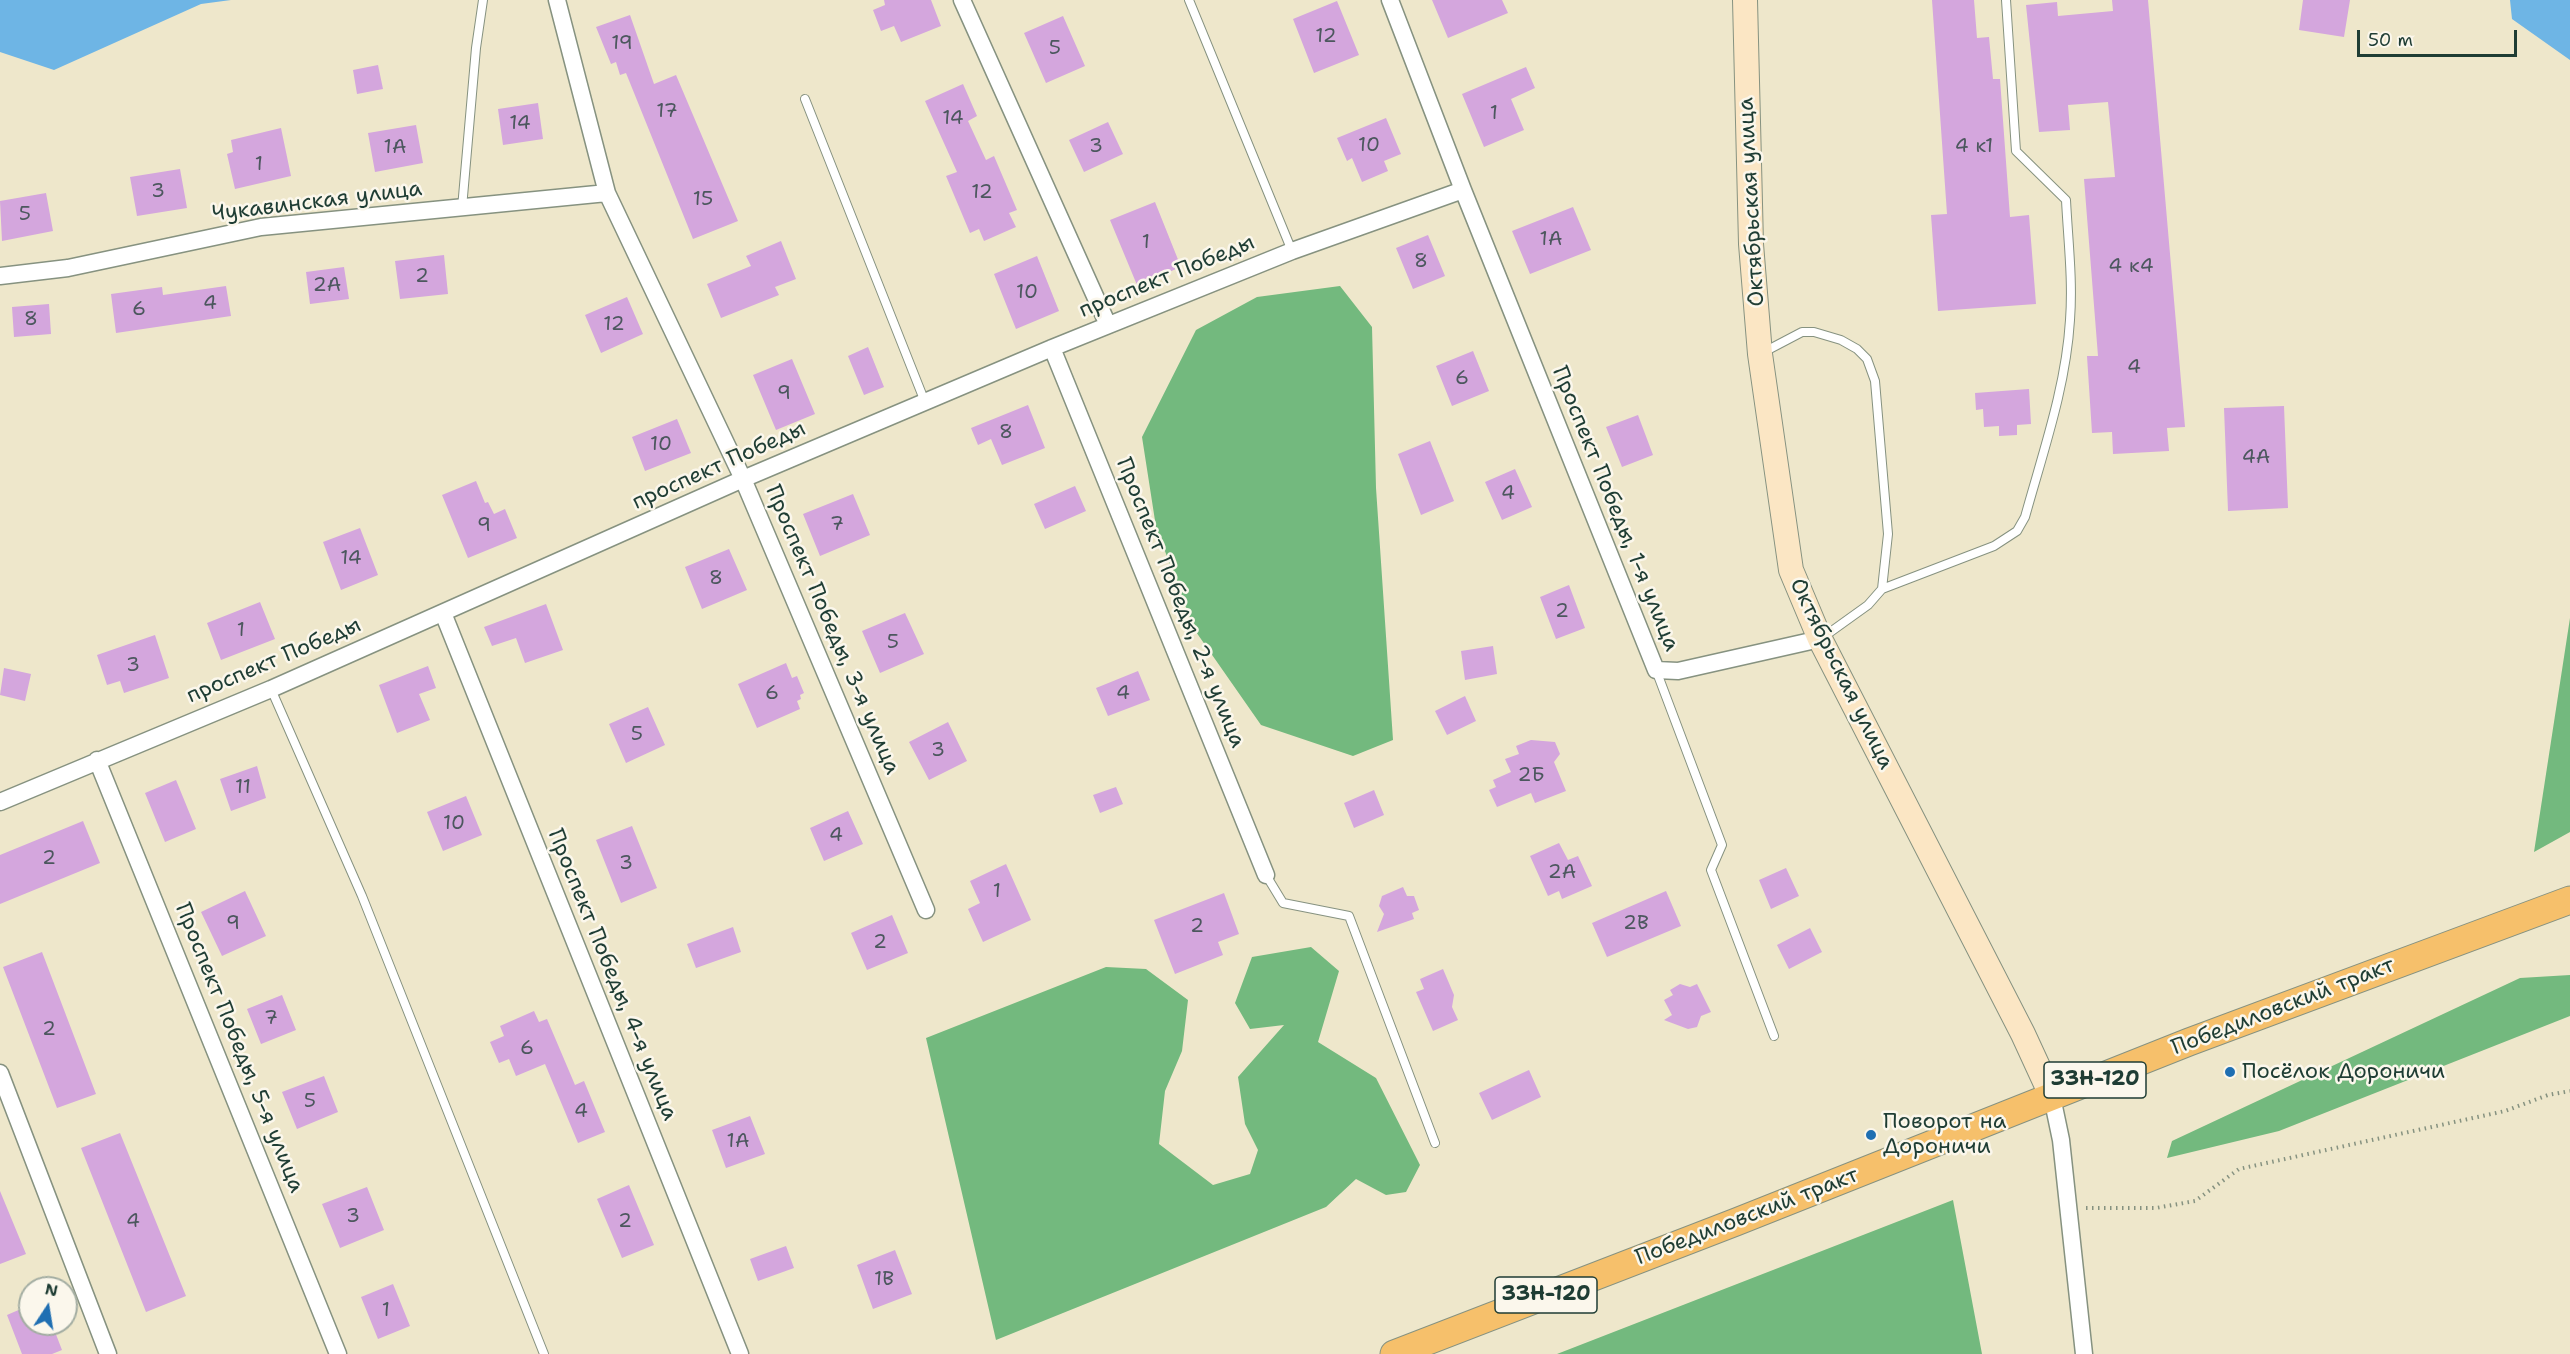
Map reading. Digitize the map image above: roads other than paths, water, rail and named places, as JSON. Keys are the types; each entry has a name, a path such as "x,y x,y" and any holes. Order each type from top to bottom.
{"main road":[{"name":"Победиловский тракт","path":"1394,1354 2190,1042 2570,900"}],"street":[{"name":"Проспект Победы, 3-я улица","path":"557,0 607,194 743,479 926,910"},
{"path":"962,0 1108,326"},
{"name":"Проспект Победы, 1-я улица","path":"1390,0 1463,190 1656,670"},
{"name":"Октябрьская улица","path":"1744,0 1751,244 1760,354 1791,570 1820,639 2024,1034 2052,1097"},
{"name":"проспект Победы","path":"0,802 271,688 743,479 1052,348 1292,251 1463,190"},
{"name":"Чукавинская улица","path":"0,276 68,268 261,227 607,194"},
{"name":"Проспект Победы, 2-я улица","path":"1052,348 1266,874"},
{"name":"Проспект Победы, 4-я улица","path":"443,613 740,1354"},
{"path":"1656,670 1678,671 1820,639"},
{"name":"Проспект Победы, 5-я улица","path":"97,760 338,1354"},
{"path":"0,1074 108,1354"},
{"path":"2052,1097 2061,1140 2084,1354"}],"lane":[{"path":"462,208 476,48 483,0"},
{"path":"1189,0 1292,251"},
{"path":"1820,639 1868,605 1882,590 1994,546 2018,531 2025,517 2067,351 2071,285 2066,200 2016,151 2006,0"},
{"path":"805,99 925,402"},
{"path":"1760,354 1787,338 1803,332 1814,332 1841,340 1867,359 1875,381 1888,534 1882,590"},
{"name":"Проспект Победы, 1-я улица","path":"1656,670 1722,845 1711,870 1774,1036"},
{"path":"271,688 362,896 544,1354"},
{"path":"1266,874 1283,903 1349,916 1435,1143"}],"water":[{"path":"0,0 231,0 201,4 54,70 0,52"},
{"path":"2510,0 2570,0 2570,60 2512,19"}],"place":[{"name":"Посёлок Дороничи","path":"2230,1072"},
{"name":"Поворот на Дороничи","path":"1871,1135"}]}
